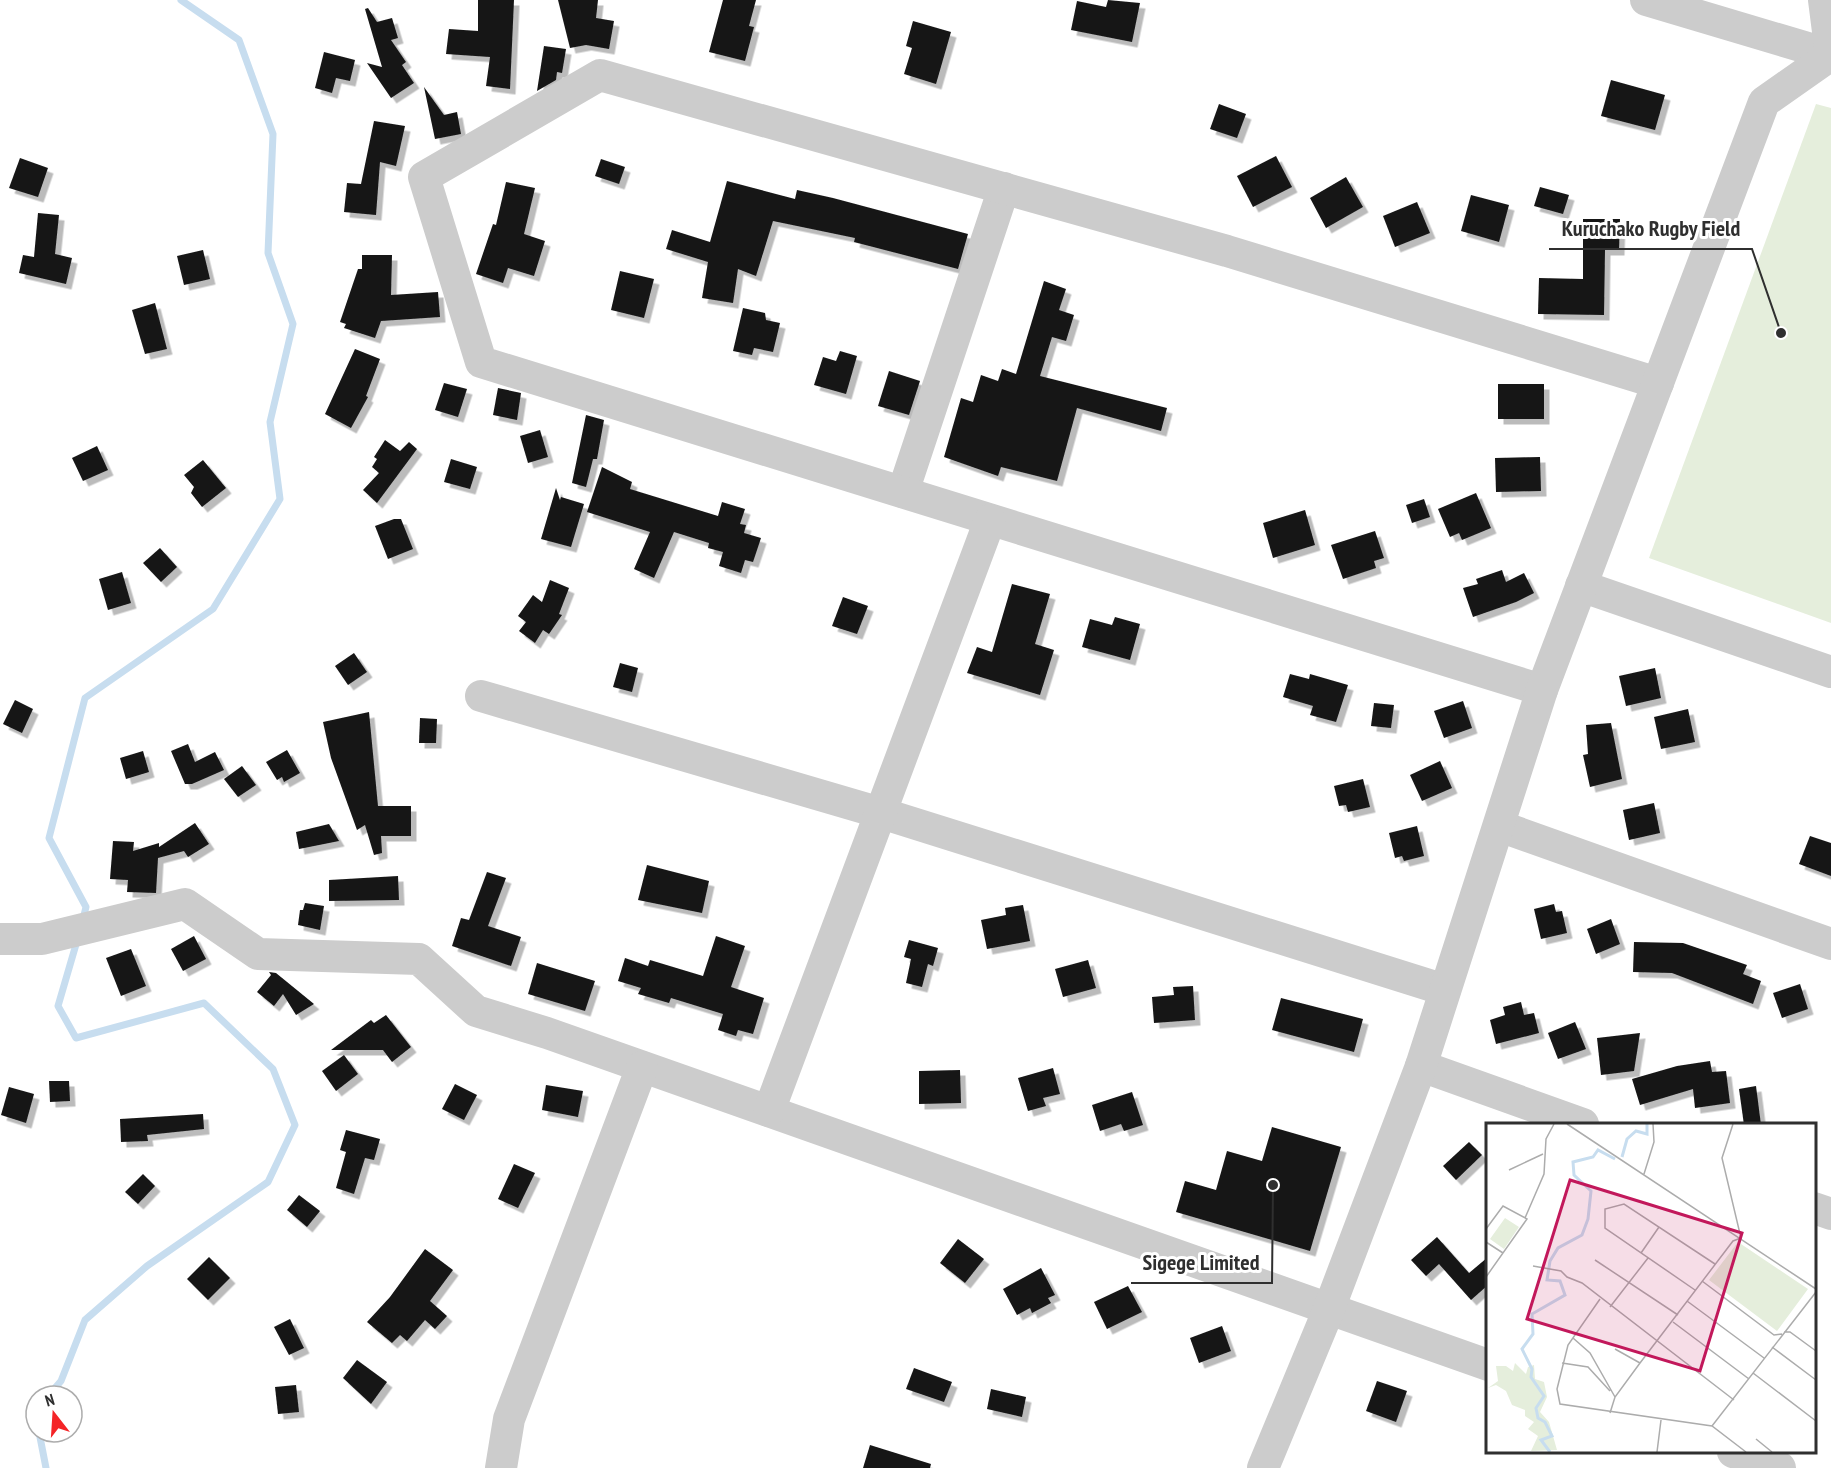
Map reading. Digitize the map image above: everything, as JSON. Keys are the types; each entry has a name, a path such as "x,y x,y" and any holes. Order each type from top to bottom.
{"street":[{"path":"1646,0 1831,55"},
{"path":"1824,0 1831,55"},
{"path":"1263,1468 1329,1309 1421,1066 1542,690 1764,102 1831,55"},
{"path":"1542,690 481,362 424,177 600,75 1227,251 1658,383"},
{"path":"903,492 1004,189"},
{"path":"769,1111 990,520"},
{"path":"1581,586 1831,672"},
{"path":"481,696 881,813 1445,990"},
{"path":"1499,826 1831,944"},
{"path":"0,939 42,939 185,904 258,954 419,959 476,1011 769,1111 1486,1364"},
{"path":"1421,1066 1578,1123"},
{"path":"501,1468 509,1419 642,1067"},
{"path":"1816,1208 1831,1214"},
{"path":"1736,1453 1780,1468"}],"green space":[{"path":"1816,104 1831,108 1831,623 1649,558"}],"building":[{"path":"478,0 514,0 510,89 486,86 490,57 446,54 449,29 478,31"},
{"path":"558,0 598,0 596,18 614,21 609,49 586,45 570,48"},
{"path":"723,0 756,0 749,26 754,27 745,61 709,52"},
{"path":"1108,0 1140,3 1132,42 1071,30 1077,1 1106,7"},
{"path":"368,8 377,22 392,18 398,38 391,40 406,62 402,65 414,83 391,98 367,63 382,67 365,9"},
{"path":"913,21 951,32 936,84 904,74 912,48 906,46"},
{"path":"544,46 566,49 562,73 557,72 556,80 537,91"},
{"path":"324,52 355,60 350,81 336,78 332,93 315,88"},
{"path":"1611,80 1665,95 1655,130 1601,116"},
{"path":"424,87 444,115 457,112 461,134 435,139"},
{"path":"1219,104 1246,114 1237,138 1210,129"},
{"path":"374,121 405,126 396,166 380,162 376,215 344,212 347,183 361,184"},
{"path":"1276,156 1292,187 1253,207 1237,176"},
{"path":"20,158 48,168 38,197 9,188"},
{"path":"601,159 625,167 619,184 595,176"},
{"path":"1346,177 1363,207 1326,228 1310,198"},
{"path":"727,181 795,199 797,190 968,234 958,269 854,242 855,238 773,221 756,276 738,269 733,303 702,298 708,262 666,249 672,230 710,242"},
{"path":"506,182 535,188 524,234 545,241 534,276 508,268 503,283 476,274 493,224 496,225"},
{"path":"1540,187 1569,195 1563,214 1534,206"},
{"path":"1471,195 1509,205 1499,242 1461,231"},
{"path":"1417,202 1430,233 1395,247 1383,216"},
{"path":"38,213 59,215 55,254 72,258 66,284 19,273 23,255 34,257"},
{"path":"1583,219 1620,219 1619,250 1605,250 1604,315 1538,314 1539,278 1583,279"},
{"path":"203,250 210,279 184,285 177,256"},
{"path":"362,255 392,255 391,295 438,292 440,317 381,321 375,338 344,328 346,324 340,322 358,269 362,269"},
{"path":"620,271 654,279 644,318 611,310"},
{"path":"1044,281 1066,289 1059,310 1074,315 1066,341 1052,337 1040,376 1167,408 1161,431 1077,408 1057,481 1001,467 998,476 944,457 961,398 973,402 981,375 998,381 1002,369 1016,374"},
{"path":"155,303 167,349 145,354 132,310"},
{"path":"743,308 765,313 766,320 780,323 773,352 754,348 752,355 733,351"},
{"path":"355,349 380,359 366,396 368,397 351,428 325,414"},
{"path":"840,351 857,356 846,394 814,385 823,357 836,361"},
{"path":"889,371 920,381 909,415 878,406"},
{"path":"444,383 467,389 458,417 435,410"},
{"path":"1498,384 1544,384 1544,419 1498,419"},
{"path":"498,388 521,393 517,420 493,415"},
{"path":"586,415 604,420 597,459 593,459 586,487 572,483"},
{"path":"540,430 548,457 528,463 520,436"},
{"path":"385,440 400,451 409,442 417,449 377,503 363,490 379,473 372,467 377,459 374,457"},
{"path":"97,446 108,470 83,481 72,458"},
{"path":"1540,457 1541,491 1496,492 1495,458"},
{"path":"451,459 477,467 470,489 444,482"},
{"path":"203,460 226,488 202,507 191,493 194,487 184,475"},
{"path":"602,467 632,482 630,489 718,516 722,502 745,509 740,524 746,525 744,533 761,538 753,562 745,560 741,573 719,566 723,552 708,548 709,543 674,532 654,578 634,569 650,532 587,512"},
{"path":"556,488 560,500 561,497 584,504 571,547 541,539"},
{"path":"1476,493 1491,528 1462,540 1459,533 1450,537 1438,509"},
{"path":"1424,499 1430,517 1412,523 1406,505"},
{"path":"1305,510 1315,545 1273,558 1263,523"},
{"path":"394,519 401,519 413,549 388,559 375,526"},
{"path":"1375,531 1384,558 1374,561 1376,568 1343,579 1331,545"},
{"path":"160,548 177,567 161,582 143,563"},
{"path":"1502,570 1506,582 1524,573 1534,593 1473,617 1463,588 1478,584 1476,579"},
{"path":"122,572 131,603 108,610 99,579"},
{"path":"550,580 569,588 559,614 562,615 549,634 543,630 535,643 519,631 526,622 518,616 533,595 542,602"},
{"path":"1012,584 1050,594 1035,644 1054,650 1040,695 967,673 977,647 992,652"},
{"path":"843,597 868,606 857,634 832,626"},
{"path":"1115,617 1140,624 1130,660 1082,647 1090,619 1112,625"},
{"path":"354,653 367,672 348,685 335,666"},
{"path":"620,663 638,668 632,692 613,687"},
{"path":"1655,668 1661,698 1626,706 1619,676"},
{"path":"1290,674 1309,679 1310,674 1348,685 1336,722 1310,715 1313,706 1283,697"},
{"path":"15,700 33,709 22,733 3,724"},
{"path":"1463,701 1472,728 1444,738 1434,711"},
{"path":"1374,703 1394,705 1391,728 1371,726"},
{"path":"1688,709 1695,742 1661,749 1654,717"},
{"path":"369,712 378,806 411,806 411,836 381,836 382,853 374,855 365,825 357,830 331,758 323,722"},
{"path":"420,718 437,719 436,743 419,743"},
{"path":"1611,723 1622,779 1590,787 1583,755 1588,754 1586,725"},
{"path":"188,744 195,762 215,752 224,770 192,784 185,784 171,751"},
{"path":"287,750 300,773 284,782 282,777 277,780 266,762"},
{"path":"143,751 149,772 126,779 120,758"},
{"path":"1440,761 1452,788 1422,801 1410,775"},
{"path":"242,766 256,785 238,797 224,779"},
{"path":"1363,779 1370,807 1348,812 1346,805 1339,806 1334,786"},
{"path":"1654,803 1660,833 1629,840 1623,810"},
{"path":"195,823 209,844 188,857 184,851 158,858 156,893 127,892 128,880 110,879 113,841 134,842 133,851 159,843 159,847"},
{"path":"329,824 339,841 299,849 296,832"},
{"path":"1417,826 1424,856 1404,861 1402,856 1395,858 1389,833"},
{"path":"1810,836 1831,843 1831,876 1799,864"},
{"path":"647,865 709,881 702,913 638,900"},
{"path":"487,872 506,878 488,926 521,937 511,966 452,946 461,918 469,920"},
{"path":"398,876 399,900 329,901 329,880"},
{"path":"305,903 324,906 320,930 298,925 300,910 303,910"},
{"path":"1554,904 1556,912 1562,911 1567,933 1541,939 1534,909"},
{"path":"1023,905 1030,941 987,949 981,920 1006,915 1005,908"},
{"path":"1611,919 1620,944 1596,954 1587,929"},
{"path":"194,936 206,959 183,971 171,949"},
{"path":"716,936 745,946 731,987 764,998 753,1034 738,1030 736,1036 718,1030 723,1014 671,998 669,1003 638,994 641,988 618,981 625,958 648,966 650,960 703,976"},
{"path":"909,940 938,948 933,966 928,964 922,987 906,983 911,959 904,957"},
{"path":"1634,942 1683,943 1747,965 1743,974 1761,981 1753,1004 1672,973 1633,972"},
{"path":"131,949 146,986 121,996 106,958"},
{"path":"1088,960 1096,988 1063,997 1055,969"},
{"path":"537,963 595,981 585,1011 528,994"},
{"path":"269,972 276,973 314,1004 296,1015 283,994 274,1006 257,992 271,975"},
{"path":"1800,984 1808,1009 1782,1018 1773,993"},
{"path":"1193,986 1195,1020 1154,1023 1152,997 1174,995 1173,987"},
{"path":"1281,998 1363,1019 1354,1052 1272,1030"},
{"path":"1521,1002 1524,1015 1534,1013 1539,1033 1496,1044 1490,1020 1505,1015 1503,1007"},
{"path":"386,1015 411,1047 392,1062 383,1050 331,1050 371,1020 374,1023"},
{"path":"1575,1022 1586,1049 1558,1059 1548,1033"},
{"path":"1640,1033 1634,1071 1601,1075 1597,1038"},
{"path":"344,1055 358,1074 336,1091 322,1071"},
{"path":"1710,1061 1712,1072 1726,1071 1730,1103 1695,1108 1693,1089 1640,1105 1632,1079 1677,1066"},
{"path":"1053,1068 1060,1094 1043,1098 1046,1106 1028,1111 1018,1078"},
{"path":"960,1070 961,1103 919,1104 919,1071"},
{"path":"49,1081 69,1081 70,1101 50,1102"},
{"path":"455,1084 477,1095 464,1120 442,1109"},
{"path":"546,1085 583,1091 578,1117 542,1110"},
{"path":"1756,1086 1761,1123 1744,1123 1739,1089"},
{"path":"9,1087 34,1094 26,1123 1,1115"},
{"path":"1132,1092 1143,1125 1124,1131 1121,1124 1100,1131 1092,1105"},
{"path":"203,1114 204,1129 147,1135 148,1141 121,1142 120,1119"},
{"path":"1272,1127 1341,1147 1310,1251 1176,1212 1185,1181 1216,1190 1227,1151 1262,1161"},
{"path":"346,1130 380,1139 374,1160 365,1158 354,1194 336,1188 346,1152 340,1150"},
{"path":"1469,1142 1482,1155 1456,1180 1443,1166"},
{"path":"514,1164 535,1173 518,1208 498,1199"},
{"path":"143,1174 155,1186 138,1204 125,1192"},
{"path":"299,1195 320,1211 307,1227 287,1210"},
{"path":"1437,1237 1469,1273 1486,1259 1486,1287 1471,1300 1439,1264 1426,1276 1411,1260"},
{"path":"958,1239 984,1259 965,1283 940,1263"},
{"path":"425,1249 453,1270 430,1301 447,1316 435,1329 425,1320 407,1341 400,1335 392,1343 367,1322 390,1297"},
{"path":"209,1257 230,1278 208,1300 187,1279"},
{"path":"1041,1268 1055,1295 1048,1298 1051,1303 1032,1313 1030,1308 1017,1315 1003,1289"},
{"path":"1128,1286 1142,1312 1107,1329 1094,1302"},
{"path":"290,1319 304,1348 289,1355 274,1327"},
{"path":"1222,1326 1231,1351 1199,1363 1190,1338"},
{"path":"357,1360 387,1382 371,1404 343,1378"},
{"path":"914,1368 952,1382 944,1402 906,1389"},
{"path":"1377,1381 1407,1391 1396,1422 1366,1411"},
{"path":"296,1385 299,1412 278,1414 275,1387"},
{"path":"991,1389 1026,1397 1022,1417 987,1409"},
{"path":"870,1445 931,1464 930,1468 863,1468"}],"waterway":[{"path":"83,919 86,907 49,838 85,698 213,609 280,499 270,422 293,324 268,253 273,134 239,40 181,0"},
{"path":"58,1384 85,1320 147,1266 268,1182 295,1125 273,1069 204,1003 76,1038 58,1006 77,941"},
{"path":"41,1444 46,1468"}],"place":[{"name":"Kuruchako Rugby Field","path":"1781,333"},
{"name":"Sigege Limited","path":"1273,1185"}]}
